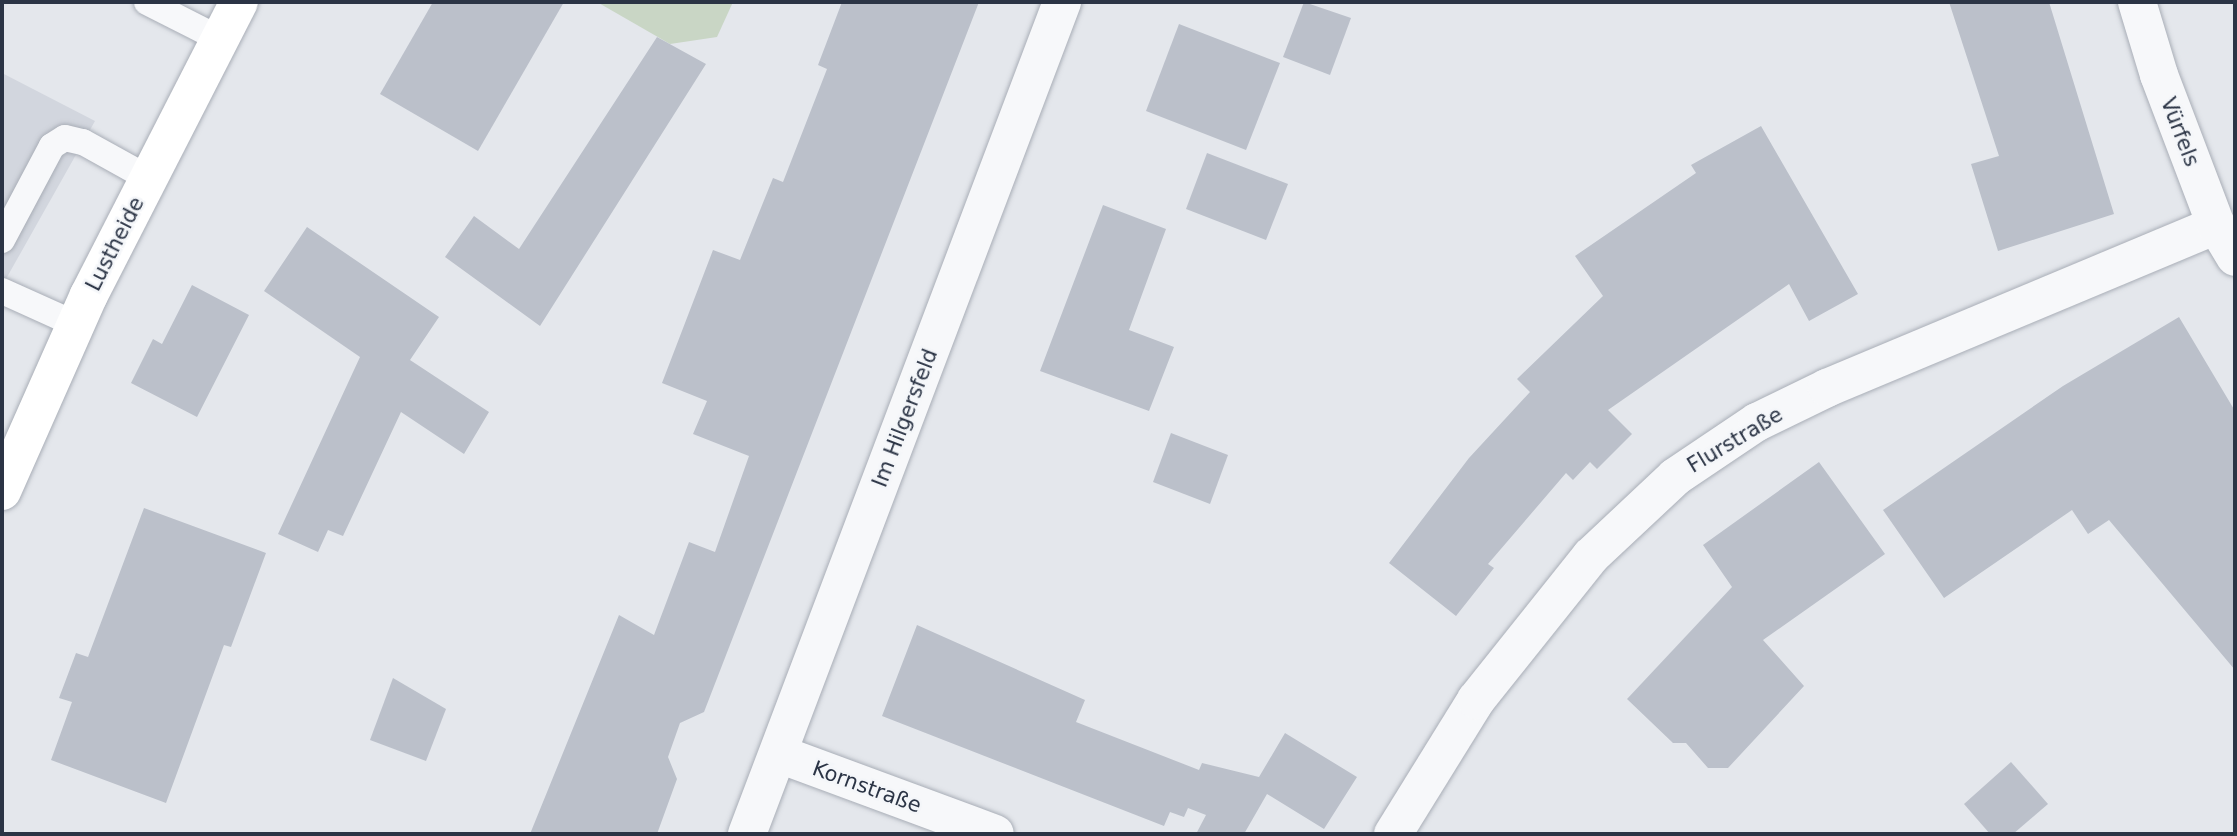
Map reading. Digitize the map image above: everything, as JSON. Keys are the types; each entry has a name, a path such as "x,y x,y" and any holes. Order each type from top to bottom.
{"main road":[{"name":"Lustheide","path":"2,491 75,324 239,2"}],"street":[{"name":"Im Hilgersfeld","path":"747,834 1062,2"},
{"name":"Vürfels","path":"2137,2 2159,75 2216,225 2235,257"},
{"name":"Flurstraße","path":"1393,834 1476,699 1591,556 1675,477 1757,422 1827,388 2216,225"},
{"name":"Kornstraße","path":"779,754 995,834"}],"lane":[{"path":"147,2 220,39"},
{"path":"2,240 52,146 65,138 83,142 148,178"},
{"path":"2,291 75,324"}],"shaded area":[{"path":"2,73 95,121 2,286"}],"green space":[{"path":"597,2 733,2 717,37 670,44"}],"building":[{"path":"433,2 564,2 478,151 380,94"},
{"path":"842,2 979,2 704,712 680,723 668,757 677,779 657,834 530,834 619,615 654,635 689,542 715,552 749,456 693,434 707,401 662,383 713,250 740,260 773,178 783,182 827,69 818,65"},
{"path":"1304,2 1351,18 1330,75 1283,57"},
{"path":"1949,2 2049,2 2114,214 1998,251 1971,164 1999,156"},
{"path":"1179,24 1280,63 1246,150 1146,111"},
{"path":"657,37 706,64 540,326 445,257 474,216 519,249"},
{"path":"1761,126 1858,294 1809,321 1789,284 1608,410 1632,434 1597,469 1590,462 1573,480 1566,473 1488,564 1494,568 1456,616 1389,563 1469,458 1530,392 1517,379 1603,296 1575,256 1696,173 1691,165"},
{"path":"1207,153 1288,184 1266,240 1186,209"},
{"path":"1103,205 1166,229 1129,330 1174,347 1149,411 1040,371"},
{"path":"307,227 439,317 410,360 489,412 464,454 401,412 343,536 328,530 318,552 278,534 360,357 264,291"},
{"path":"192,285 249,315 197,417 131,383 153,339 162,344"},
{"path":"2179,317 2235,411 2235,670 2109,520 2088,534 2072,510 1944,598 1883,510 2063,386"},
{"path":"1171,433 1228,455 1210,504 1153,482"},
{"path":"1819,462 1885,554 1763,640 1804,686 1728,768 1708,768 1686,743 1673,743 1627,699 1732,587 1703,545"},
{"path":"144,508 266,553 231,647 224,645 166,803 51,760 72,702 59,698 76,653 88,657"},
{"path":"917,625 1085,700 1076,722 1199,770 1202,763 1259,777 1285,733 1357,777 1324,829 1267,794 1244,834 1196,834 1206,815 1188,808 1184,817 1170,812 1164,826 882,716"},
{"path":"393,678 446,709 426,761 370,740"},
{"path":"2011,762 2048,804 2013,834 1990,834 1964,804"}]}
